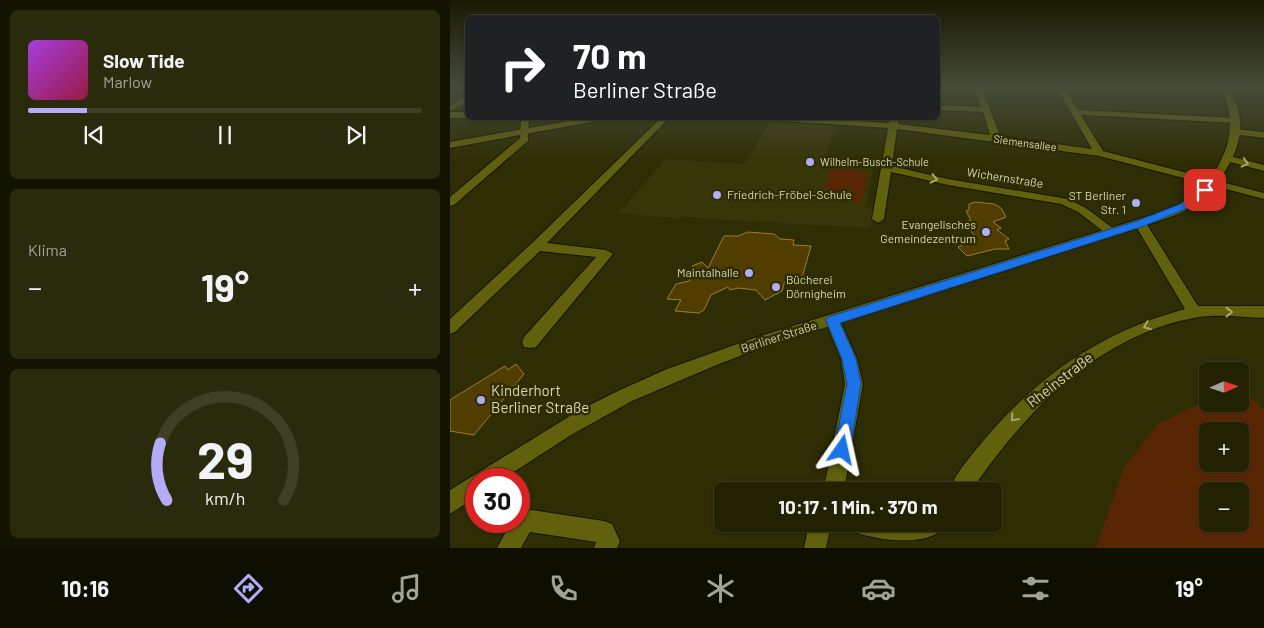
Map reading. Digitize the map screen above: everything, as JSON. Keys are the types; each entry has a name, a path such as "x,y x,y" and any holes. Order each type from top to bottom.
{"street":[{"path":"987,113 996,138"},
{"path":"1076,113 1100,153"},
{"path":"1083,113 1236,126 1264,135"},
{"path":"1235,113 1236,126"},
{"path":"450,115 465,115"},
{"path":"450,203 522,142 525,132 525,120"},
{"path":"450,145 587,120"},
{"path":"450,328 537,246 663,120"},
{"name":"Siemensallee","path":"857,120 920,123 996,138 1100,153 1264,196"},
{"path":"878,219 894,121"},
{"name":"Berliner Straße","path":"504,468 585,418 647,386 754,344 1112,232 1187,205 1200,196 1212,182 1226,158 1236,126"},
{"path":"1226,158 1264,168"},
{"name":"Wichernstraße","path":"886,168 948,182 1064,201 1082,210 1112,232"},
{"path":"1140,223 1194,312"},
{"path":"530,342 606,254 537,246"},
{"name":"Rheinstraße","path":"966,482 1007,426 1056,379 1102,348 1151,324 1194,312 1264,312"},
{"path":"833,320 849,359 854,384 835,482"},
{"path":"450,502 465,492"},
{"path":"508,548 524,520 604,532 609,541 605,548"},
{"path":"815,548 818,532"}],"shaded area":[{"path":"771,120 836,124 825,156 875,160 866,208 876,209 873,224 865,228 683,217 682,219 618,213 666,159 744,164"},
{"path":"831,169 868,172 861,202 821,199"},
{"path":"1249,396 1264,410 1264,548 1096,548 1124,468 1158,424 1199,404 1199,412 1249,412"}],"building":[{"name":"Evangelisches Gemeindezentrum","path":"975,202 994,204 1001,208 1006,217 993,222 1001,228 997,230 1009,239 1005,241 1009,249 995,249 967,256 958,247 963,245 960,242 964,241 961,239 974,235 970,230 972,228 968,221 971,221 966,211 969,210 969,204"},
{"name":"Maintalhalle","path":"748,232 774,234 780,239 794,240 793,245 811,246 802,278 797,277 796,282 785,281 782,291 765,300 756,290 738,288 730,290 728,287 711,295 704,310 699,313 675,311 681,300 667,299 676,284 689,281 695,270 692,266 702,262 708,268 724,236 738,236"},
{"name":"Kinderhort Berliner Straße","path":"516,364 524,374 474,435 450,431 450,400 505,366 508,370"}],"place":[{"name":"Wilhelm-Busch-Schule","path":"810,162"},
{"name":"Friedrich-Fröbel-Schule","path":"717,195"},
{"name":"ST Berliner Str. 1","path":"1136,203"},
{"name":"Evangelisches Gemeindezentrum","path":"986,232"},
{"name":"Maintalhalle","path":"749,273"},
{"name":"Bücherei Dörnigheim","path":"776,287"},
{"name":"Kinderhort Berliner Straße","path":"481,400"}],"route":[{"path":"842,450 854,384 853,371 833,320 1170,213 1187,205 1205,190"}]}
